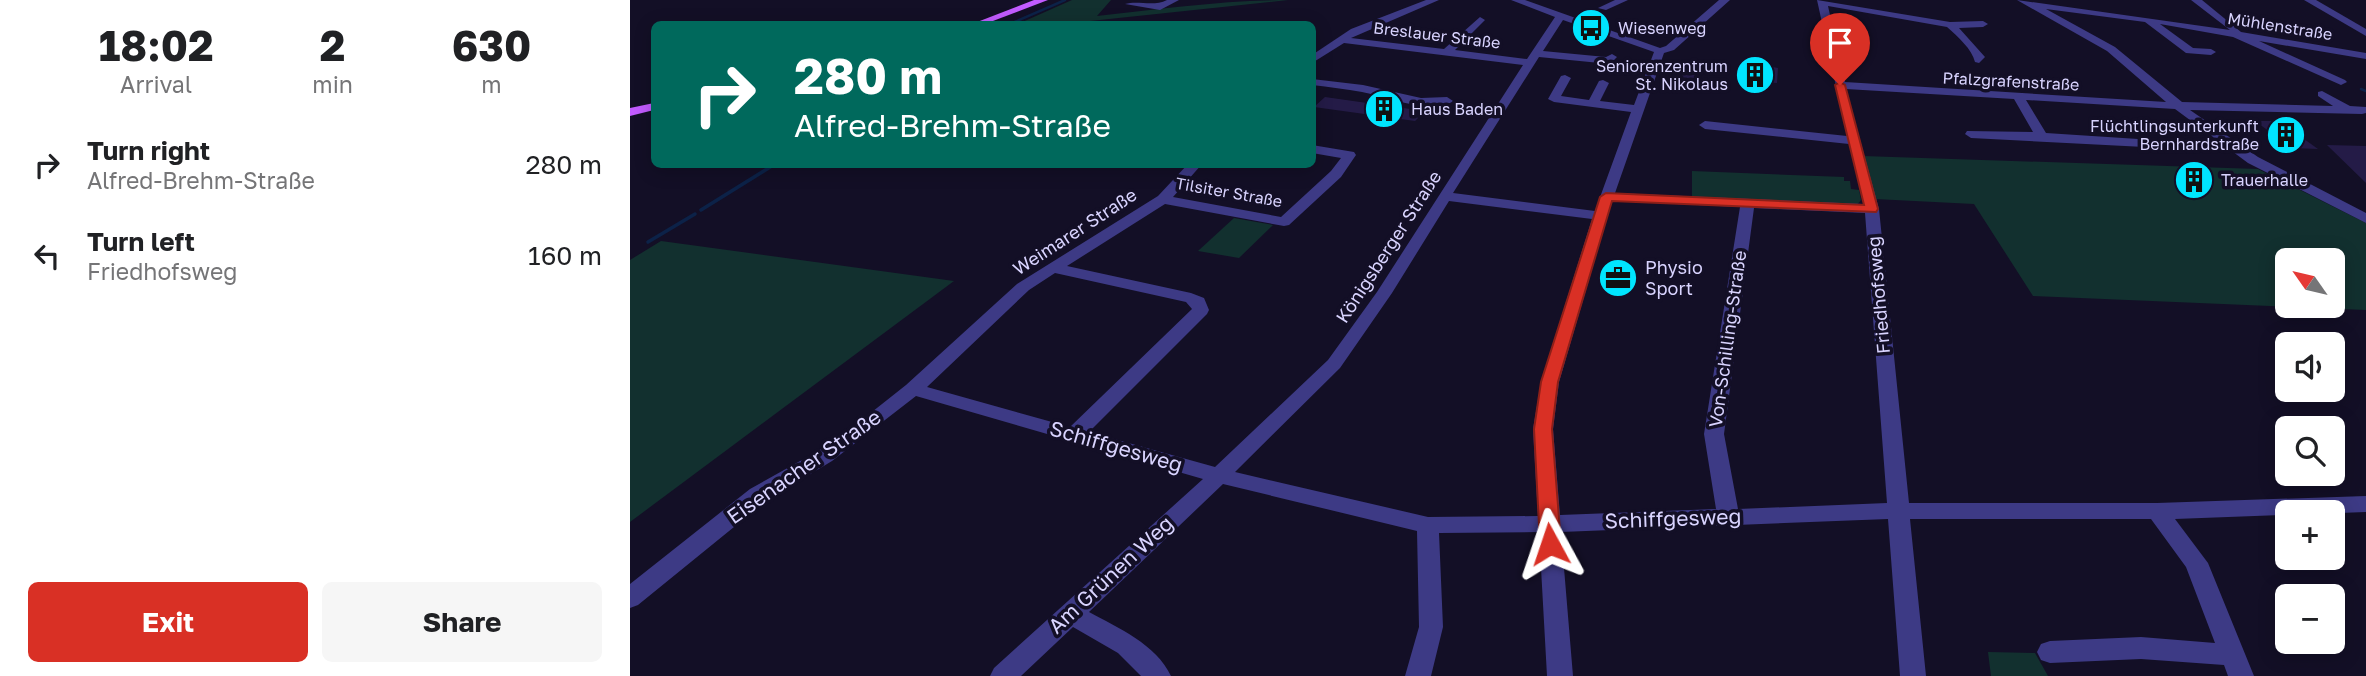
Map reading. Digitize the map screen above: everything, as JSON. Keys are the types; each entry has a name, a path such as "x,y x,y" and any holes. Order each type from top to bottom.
{"main road":[{"path":"985,21 1043,0"},
{"path":"630,112 651,108"}],"street":[{"path":"1130,4 1160,6 1174,0"},
{"path":"1316,57 1355,31 1434,0"},
{"path":"1603,8 1623,0"},
{"path":"1520,1 1660,51 1670,48 1725,0"},
{"path":"2021,0 2111,49 2203,127 2253,160 2366,219"},
{"path":"2196,0 2236,30 2237,34 2341,82"},
{"path":"2309,0 2366,33"},
{"path":"1822,1 1950,25 1983,24"},
{"name":"Friedhofsweg","path":"1822,1 1840,85 1872,209 1913,676"},
{"name":"Mühlenstraße","path":"2034,6 2148,19 2366,56"},
{"name":"Königsberger Straße","path":"1219,476 1334,364 1561,16"},
{"path":"2148,19 2190,51 2211,52"},
{"path":"1447,52 1480,20"},
{"path":"1950,25 1963,36 1980,57 1979,60"},
{"name":"Breslauer Straße","path":"1341,40 1447,52 1610,61 1612,57"},
{"path":"1560,676 1543,429 1550,382 1622,148 1660,51"},
{"path":"1565,78 1554,99 1639,109"},
{"path":"1316,83 1380,92 1398,98 1435,103 1447,101"},
{"path":"1593,103 1603,83"},
{"name":"Pfalzgrafenstraße","path":"1840,85 2180,106 2362,110"},
{"path":"2235,93 2254,108"},
{"path":"2280,94 2302,109"},
{"path":"2322,94 2348,110"},
{"path":"2019,98 2042,136"},
{"path":"1705,125 1854,141"},
{"path":"1971,134 2164,144"},
{"name":"Tilsiter Straße","path":"1163,199 1284,222 1336,174 1349,155 1316,150"},
{"name":"Weimarer Straße","path":"913,389 1023,286 1163,199 1192,168"},
{"path":"1446,196 1603,206 1748,202 1872,209"},
{"name":"Von-Schilling-Straße","path":"1728,516 1714,434 1748,202"},
{"path":"1052,268 1191,298 1198,302 1201,310 1075,434"},
{"name":"Schiffgesweg","path":"913,389 1219,476 1428,525 1548,524 1897,511 2157,511 2366,504"},
{"name":"Eisenacher Straße","path":"630,598 758,495 825,456 913,389"},
{"name":"Am Grünen Weg","path":"1003,676 1219,476"},
{"path":"2157,511 2196,563 2237,666"},
{"path":"1418,676 1431,625 1428,525"},
{"path":"1069,613 1127,645 1158,676"},
{"path":"2050,653 2141,648 2237,666"}],"green space":[{"path":"1072,0 1111,0 1097,16 1216,3 1288,0 1090,21 1025,21"},
{"path":"1863,156 2258,169 2366,223 2366,310 2345,309 2345,248 2275,248 2275,306 2033,296 1974,204 1875,199"},
{"path":"1692,171 1844,177 1844,181 1850,181 1851,189 1859,190 1861,200 1857,205 1692,198"},
{"path":"1234,218 1273,225 1239,258 1198,251"},
{"path":"661,241 954,281 630,522 630,260"},
{"path":"1988,652 2035,653 2048,676 1991,676"}],"building":[{"path":"1757,64 1778,68 1777,83 1763,82 1762,86 1744,84 1746,68 1756,68"},
{"path":"1682,65 1705,70 1693,79 1667,76"},
{"name":"Haus Baden","path":"1325,97 1425,111 1415,121 1316,105"},
{"name":"Flüchtlingsunterkunft Bernhardstraße","path":"2255,121 2279,121 2318,149 2292,148"},
{"path":"2327,145 2366,146 2366,183"}],"waterway":[{"path":"1017,21 1065,0"},
{"path":"2361,89 2366,91"},
{"path":"701,210 769,168"},
{"path":"648,242 695,214"}],"place":[{"name":"Wiesenweg","path":"1591,28"},
{"name":"Seniorenzentrum St. Nikolaus","path":"1755,75"},
{"name":"Haus Baden","path":"1384,109"},
{"name":"Flüchtlingsunterkunft Bernhardstraße","path":"2286,135"},
{"name":"Trauerhalle","path":"2194,180"},
{"name":"Physio Sport","path":"1618,278"}],"route":[{"path":"1550,544 1543,429 1550,382 1606,197 1872,209 1840,85"}]}
